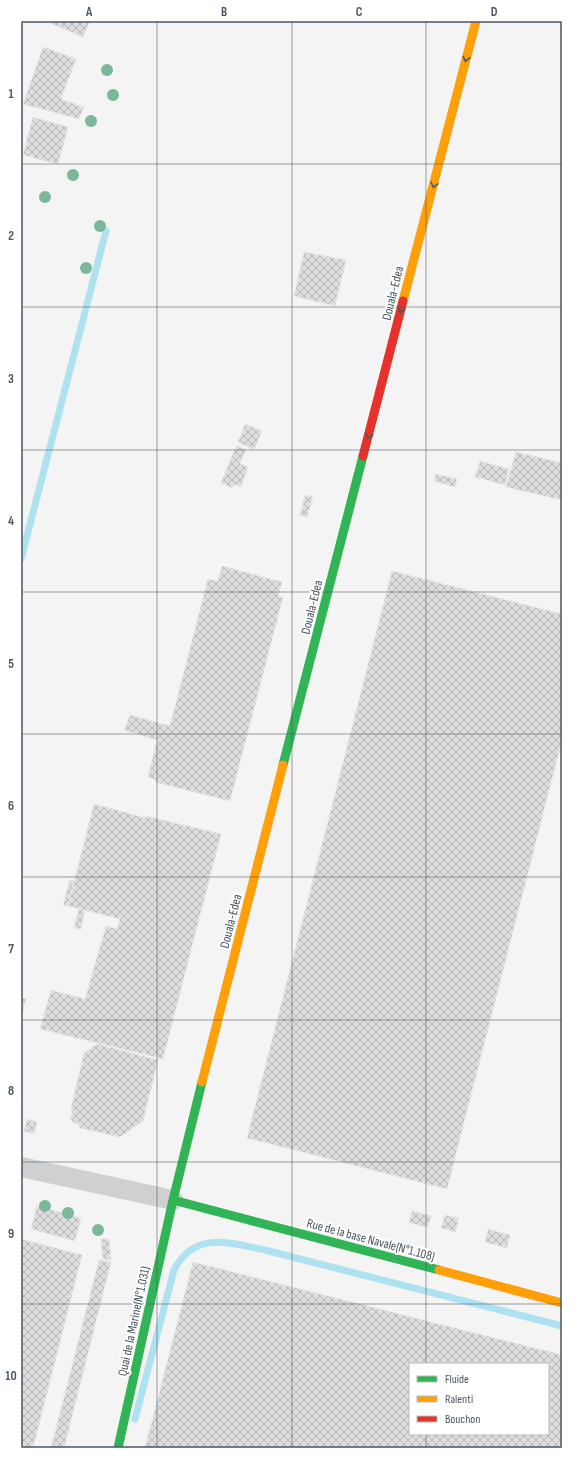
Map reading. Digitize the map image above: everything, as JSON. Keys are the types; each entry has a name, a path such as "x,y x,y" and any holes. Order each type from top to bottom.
{"main road":[{"name":"Douala-Edea","path":"173,1200 204,1072 476,21"},
{"name":"Rue de la base Navale(N°1.108)","path":"173,1200 562,1303"},
{"name":"Quai de la Marine(N°1.031)","path":"118,1448 173,1200"}],"street":[{"path":"21,1167 173,1200"}],"building":[{"path":"51,21 90,21 83,37 50,23"},
{"path":"43,47 76,59 61,99 84,107 79,119 23,104"},
{"path":"33,117 68,127 58,164 23,155"},
{"path":"304,252 346,260 335,306 294,296"},
{"path":"245,424 262,431 254,450 238,442"},
{"path":"236,446 246,449 240,464 248,467 241,487 234,484 232,488 221,483"},
{"path":"516,452 562,463 562,500 506,487"},
{"path":"480,461 509,469 505,485 475,477"},
{"path":"436,474 457,479 455,487 434,481"},
{"path":"305,495 313,497 307,517 300,515"},
{"path":"222,566 282,582 278,596 283,597 230,801 155,782 156,780 148,777 157,740 124,730 130,715 170,726 208,579 218,581"},
{"path":"392,571 562,614 562,740 447,1189 247,1138"},
{"path":"94,804 146,818 146,816 221,834 163,1059 40,1029 51,990 85,999 106,926 117,929 120,919 68,906"},
{"path":"70,880 74,881 68,906 63,905"},
{"path":"79,908 85,910 81,929 74,928"},
{"path":"21,998 26,999 21,1017"},
{"path":"97,1044 158,1060 143,1121 120,1137 80,1128 78,1123 74,1123 71,1120 71,1115 73,1112 71,1108 84,1053"},
{"path":"27,1119 37,1122 34,1134 24,1131"},
{"path":"37,1206 81,1218 75,1241 31,1229"},
{"path":"412,1211 431,1216 428,1227 409,1223"},
{"path":"445,1215 459,1218 455,1232 441,1228"},
{"path":"488,1229 510,1235 507,1248 485,1242"},
{"path":"21,1239 82,1255 33,1448 21,1448"},
{"path":"101,1239 109,1239 111,1259 103,1260"},
{"path":"99,1260 111,1262 64,1448 51,1448"},
{"path":"193,1262 562,1355 562,1448 145,1448"}],"waterway":[{"path":"21,559 106,231"},
{"path":"135,1419 174,1270 183,1257 192,1249 203,1244 214,1242 226,1243 265,1250 562,1326"}],"traffic: fast":[{"path":"283,765 363,456"},
{"path":"118,1448 173,1200 202,1082"},
{"path":"173,1200 439,1270"}],"traffic: slow":[{"path":"403,301 476,21"},
{"path":"202,1082 283,765"},
{"path":"439,1270 562,1303"}],"traffic: jam":[{"path":"363,456 403,301"}]}
